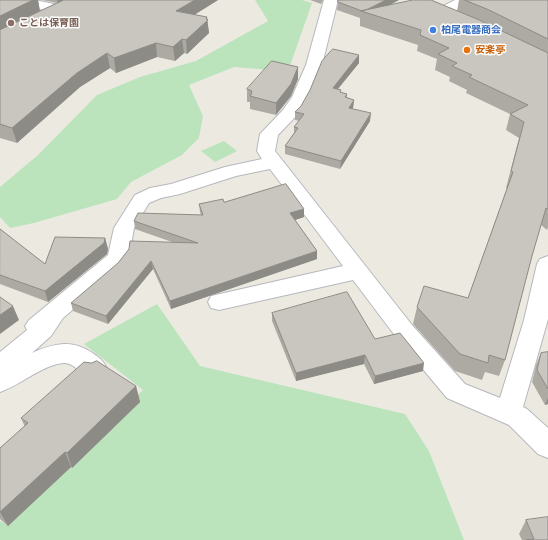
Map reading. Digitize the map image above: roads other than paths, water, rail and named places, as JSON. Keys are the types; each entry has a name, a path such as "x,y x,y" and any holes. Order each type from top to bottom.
{"street":[{"path":"14,0 58,9"},
{"path":"331,0 314,65 300,96 290,113 269,134 266,151 404,331 456,391 518,417 548,446"},
{"path":"442,12 466,0"},
{"path":"40,18 73,3"},
{"path":"0,366 43,330 45,320 111,265 118,257 124,228 142,199 157,192 173,190 232,171 275,162"},
{"path":"508,413 536,320 548,264"},
{"path":"219,302 357,271"},
{"path":"0,382 30,365 61,353 72,354 94,367"}],"place":[{"name":"ことは保育園","path":"11,23"},
{"name":"柏尾電器商会","path":"433,30"},
{"name":"安楽亭","path":"467,50"}]}
